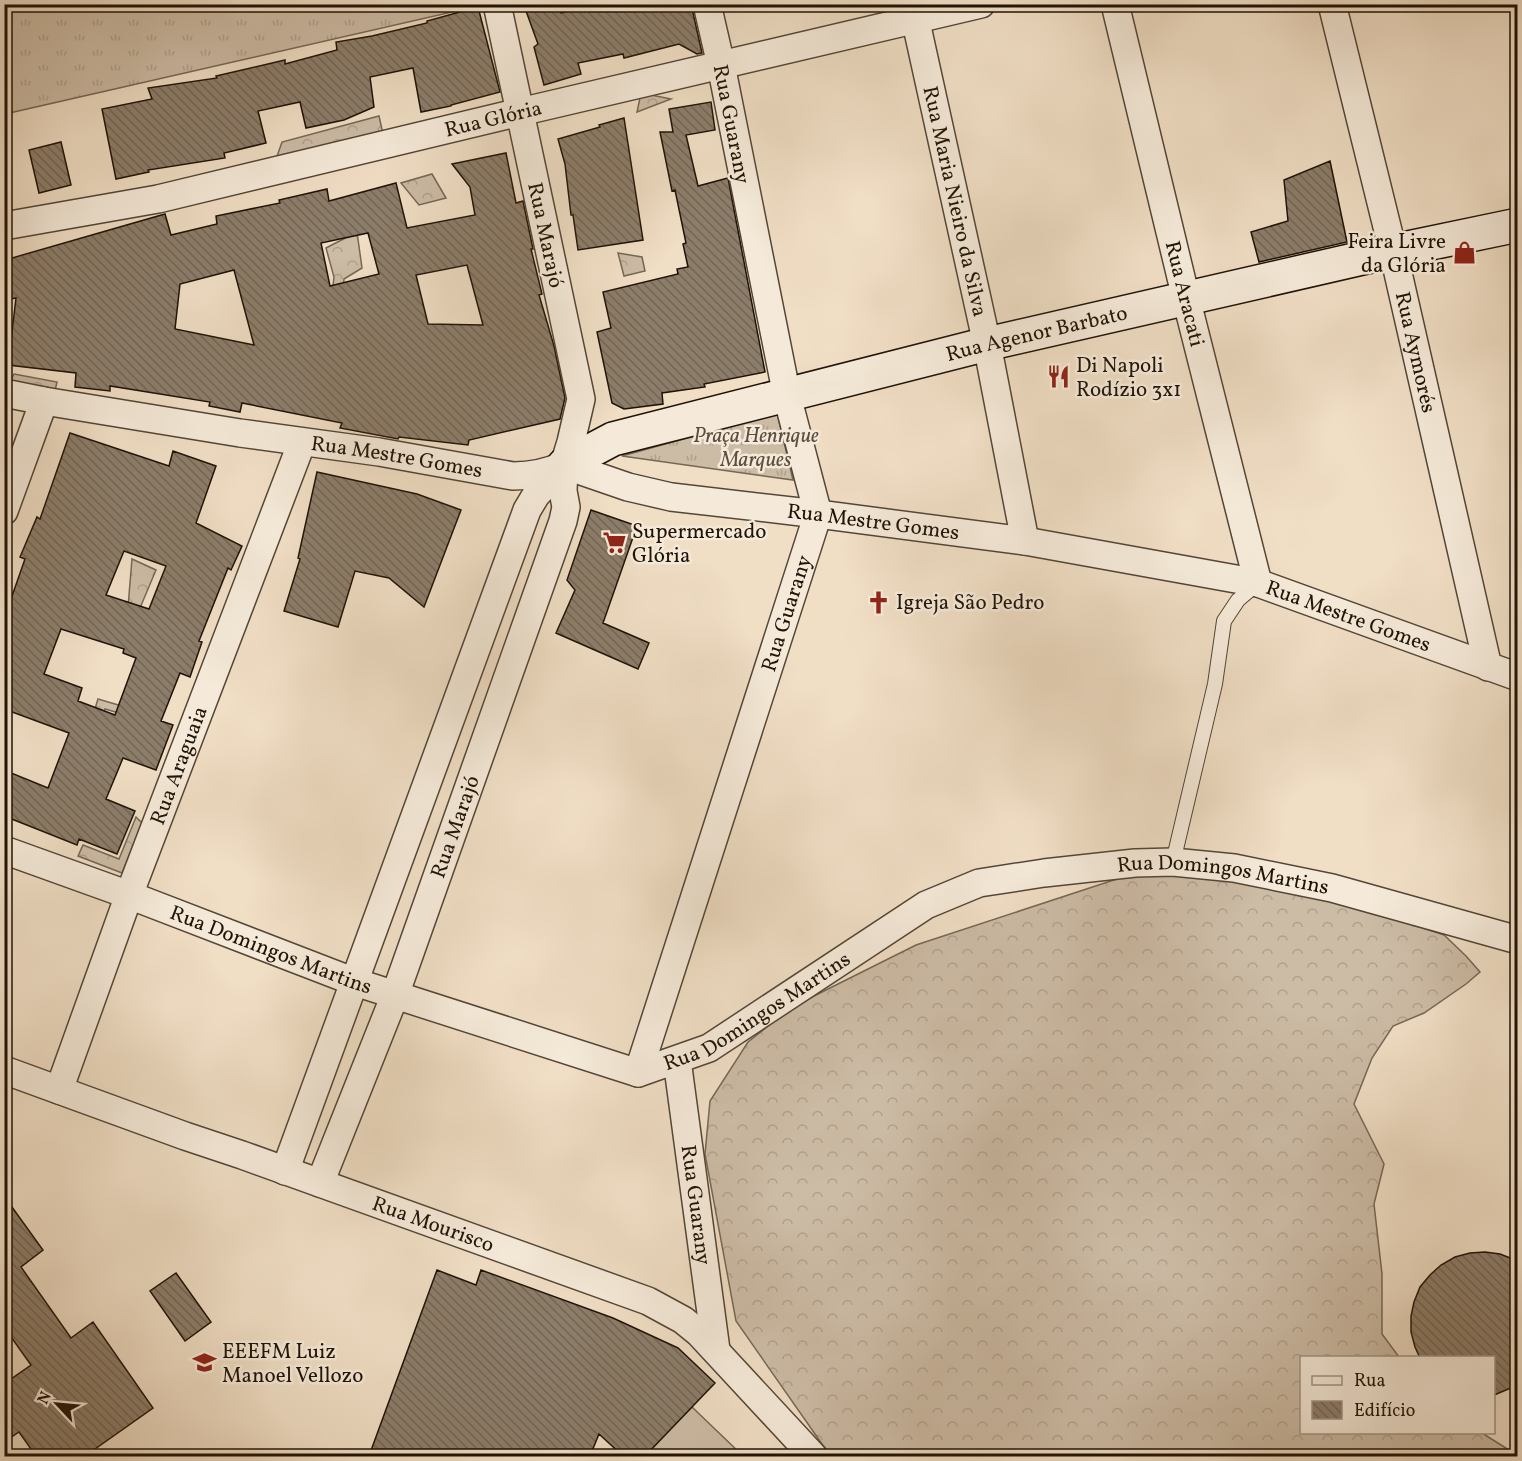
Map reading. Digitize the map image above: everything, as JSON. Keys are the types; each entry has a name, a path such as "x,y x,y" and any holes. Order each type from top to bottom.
{"street":[{"name":"Rua Marajó","path":"320,1183 395,995 563,522 566,507 563,491 564,465 581,399 497,4"},
{"name":"Rua Guarany","path":"638,1073 818,514 787,396 707,4"},
{"name":"Rua Glória","path":"4,226 158,199 721,65 914,12 981,4"},
{"name":"Rua Aracati","path":"1115,4 1258,583"},
{"name":"Rua Aymorés","path":"1332,4 1393,250 1488,667"},
{"name":"Rua Maria Nieiro da Silva","path":"914,12 987,344 1025,541"},
{"name":"Rua Agenor Barbato","path":"564,465 613,439 987,344 1393,250 1518,225"},
{"name":"Rua Mestre Gomes","path":"4,393 302,442 380,452 513,476 549,472 564,465 627,487 671,497 1025,541 1258,583 1518,677"},
{"path":"4,511 44,401"},
{"name":"Rua Araguaia","path":"59,1090 129,895 302,442"},
{"name":"Rua Marajó","path":"285,1171 527,510 536,495 564,465"},
{"name":"Rua Domingos Martins","path":"4,850 129,895 355,982 638,1073 709,1048 926,905 979,883 1044,873 1135,863 1173,862 1234,868 1332,888 1518,940"},
{"name":"Rua Guarany","path":"677,1060 716,1350"},
{"name":"Rua Mourisco","path":"4,1070 648,1301 682,1320 699,1333 813,1456"}],"lane":[{"path":"1173,862 1215,684 1224,621 1238,600 1258,583"}],"green space":[{"path":"473,4 474,7 5,114 5,5"},
{"path":"641,93 671,99 637,112"},
{"path":"379,116 383,134 275,162 282,142"},
{"path":"432,174 446,198 419,205 401,183"},
{"path":"357,232 362,268 344,279 342,303 332,295 334,277 326,248"},
{"path":"618,253 642,257 645,271 624,276"},
{"path":"14,374 57,382 54,395 7,387"},
{"name":"Praça Henrique Marques","path":"777,413 793,480 622,456"},
{"path":"132,559 156,570 140,608 128,607"},
{"path":"98,699 132,709 129,716 105,709 98,728 90,725"},
{"path":"136,817 142,823 122,873 78,856 83,845 119,859"},
{"path":"1258,873 1444,935 1480,972 1424,1013 1393,1026 1372,1058 1354,1104 1384,1164 1374,1204 1382,1274 1382,1334 1398,1356 1300,1356 1300,1434 1484,1434 1517,1456 832,1456 736,1321 705,1154 710,1101 748,1042 792,1007 916,945 1126,876"},
{"path":"692,1407 743,1456 644,1456"}],"building":[{"path":"542,4 557,4 561,13 604,4 691,4 702,53 697,54 679,44 624,58 623,54 578,63 581,74 544,85 534,47 538,44 526,11"},
{"path":"478,7 500,92 421,112 413,68 370,77 374,107 344,120 306,128 300,102 258,111 266,143 224,153 225,158 148,170 149,172 116,179 102,109 152,99 148,88 217,78 216,76 285,60 285,64 337,50 336,42 427,23 427,21"},
{"path":"711,102 715,130 686,135 698,186 728,178 765,372 704,384 705,387 662,393 663,404 624,409 612,403 597,332 611,328 603,292 678,274 677,269 688,267 683,244 686,243 660,132 673,132 669,109"},
{"path":"624,118 643,240 578,250 565,164 558,139"},
{"path":"61,142 71,185 39,193 29,150"},
{"path":"506,153 516,203 523,201 542,294 539,295 554,346 565,398 560,419 469,440 468,445 399,437 398,439 340,428 342,423 242,403 240,412 209,406 210,402 110,386 110,391 75,387 76,373 8,365 16,298 4,300 4,262 12,258 165,214 171,235 217,224 216,216 280,203 279,200 327,189 329,201 396,183 407,228 475,215 470,187 452,164","holes":["368,233 379,274 330,286 321,243","467,265 483,325 428,324 416,275","234,270 254,345 175,329 180,284"]},
{"path":"1330,161 1347,242 1259,262 1251,232 1288,221 1284,180"},
{"path":"70,433 169,466 173,451 216,466 196,523 242,546 231,570 228,568 199,641 202,642 190,677 180,673 161,721 173,725 156,770 123,758 106,799 135,811 117,854 79,839 77,845 4,816 4,770 48,788 69,733 4,709 4,619 25,559 20,557 37,517 40,519","holes":["124,551 166,566 149,609 106,595","61,629 124,649 123,653 136,658 115,715 78,701 82,688 44,674"]},
{"path":"317,472 417,494 461,510 424,607 389,578 355,571 338,627 284,611 300,559 298,558"},
{"path":"591,510 637,526 603,623 649,643 638,669 556,633 575,590 567,580"},
{"path":"4,1196 43,1250 21,1267 71,1338 93,1322 153,1408 85,1456 36,1456 19,1432 4,1442 4,1384 31,1365 4,1327"},
{"path":"1470,1253 1500,1254 1518,1261 1518,1385 1495,1395 1495,1356 1419,1356 1411,1332 1411,1316 1420,1287 1441,1265 1455,1257"},
{"path":"437,1270 476,1285 481,1270 613,1318 678,1348 715,1383 645,1456 623,1456 599,1434 590,1456 369,1456"},
{"path":"176,1273 211,1322 185,1341 150,1291"}],"place":[{"name":"Feira Livre da Glória","path":"1464,253"},
{"name":"Di Napoli Rodízio 3x1","path":"1058,377"},
{"name":"Supermercado Glória","path":"614,543"},
{"name":"Igreja São Pedro","path":"878,602"},
{"name":"EEEFM Luiz Manoel Vellozo","path":"204,1363"}]}
